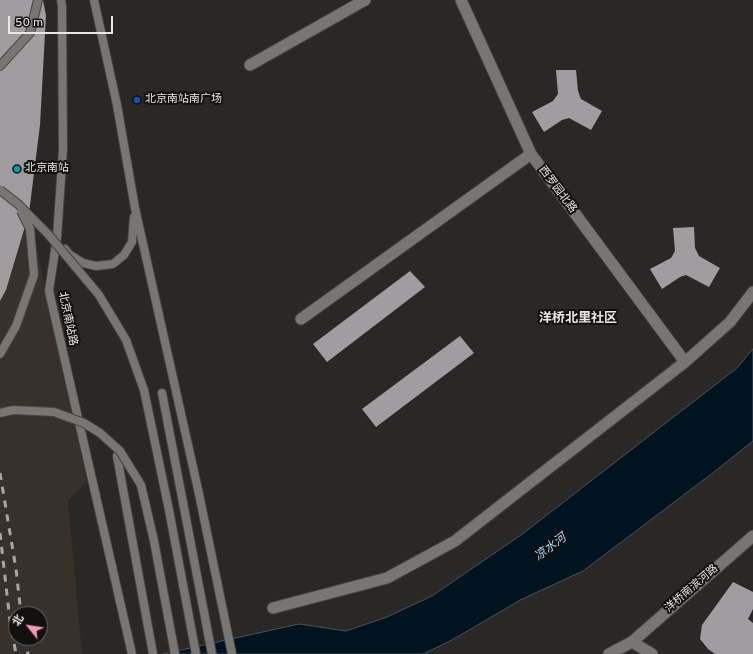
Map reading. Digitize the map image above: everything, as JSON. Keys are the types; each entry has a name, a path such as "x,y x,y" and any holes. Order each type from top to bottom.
{"street":[{"path":"250,65 365,0"},
{"name":"西罗园北路","path":"461,0 531,154 685,362"},
{"path":"301,320 531,154"},
{"path":"273,608 387,578 455,541 685,362 730,322 753,292"},
{"name":"洋桥南滨河路","path":"618,654 753,536"},
{"path":"632,642 652,654"},
{"name":"洋桥南滨河路","path":"609,654 632,642"},
{"name":"洋桥南滨河路","path":"623,654 632,642"}],"lane":[{"path":"0,66 30,33 38,0"},
{"name":"北京南站路","path":"61,0 63,149 57,237 49,291 132,654"},
{"path":"94,0 117,105 135,208 225,616 232,654"},
{"path":"0,190 18,204 48,234 99,295 126,340 144,390 196,654"},
{"path":"0,354 16,326 34,275 30,229 18,204"},
{"path":"57,237 70,255 83,263 96,266 112,264 124,255 132,242 135,208"},
{"path":"162,393 212,654"},
{"path":"0,413 13,410 54,412 84,423 100,433 120,451 140,485 154,541 175,654"},
{"path":"117,456 153,654"}],"shaded area":[{"path":"0,79 87,481 68,500 82,654 0,654"}],"water":[{"name":"凉水河","path":"753,349 753,441 583,571 522,599 452,640 423,654 163,654 299,624 346,631 387,617 432,596 521,535 737,368"}],"building":[{"name":"北京南站","path":"0,0 43,0 46,15 40,125 29,213 6,290 0,301"},
{"path":"556,70 576,70 578,91 581,99 602,111 591,130 569,118 562,120 544,132 532,112 553,101 558,94"},
{"path":"694,227 695,248 699,256 720,268 709,287 686,275 680,277 662,289 650,269 671,258 675,251 673,228"},
{"path":"410,271 425,287 327,362 313,344"},
{"path":"460,336 474,353 376,427 362,409"},
{"path":"733,582 753,592 753,609 748,619 753,623 753,654 715,654 708,649 700,639 702,625"}],"railway":[{"path":"0,473 16,569 20,606"},
{"path":"0,533 10,621 16,654"},
{"path":"26,646 28,654"}],"place":[{"name":"北京南站南广场","path":"137,100"},
{"name":"北京南站","path":"17,169"}],"district":[{"name":"洋桥北里社区","path":"578,319"}]}
